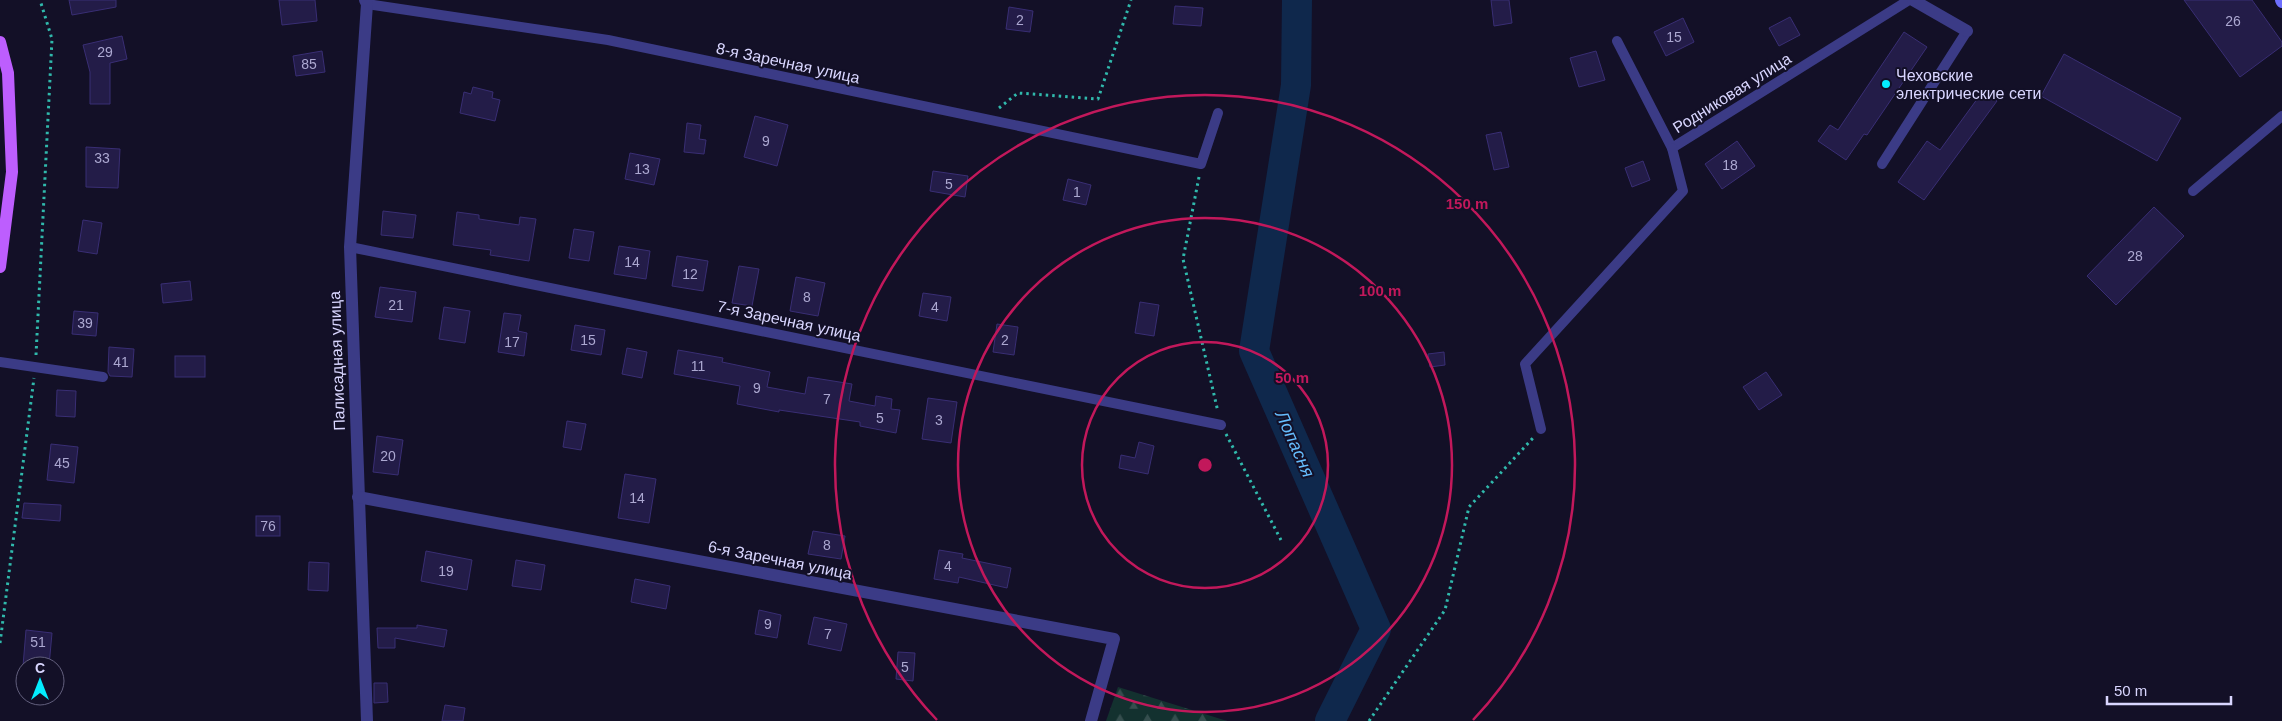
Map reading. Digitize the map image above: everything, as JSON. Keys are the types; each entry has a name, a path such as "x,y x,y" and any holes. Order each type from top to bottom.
{"main road":[{"path":"0,42 8,73 12,172 0,267"}],"street":[{"path":"1911,0 1966,31"},
{"name":"Палисадная улица","path":"366,2 350,247 367,721"},
{"name":"6-я Заречная улица","path":"358,497 1114,639 1091,721"}],"lane":[{"name":"Родниковая улица","path":"1617,41 1672,148 1911,0"},
{"name":"8-я Заречная улица","path":"366,2 608,40 1202,164"},
{"path":"1882,164 1966,31"},
{"path":"1202,164 1218,113"},
{"path":"2193,191 2282,116"},
{"path":"1541,429 1525,364 1682,191 1672,148"},
{"name":"7-я Заречная улица","path":"350,247 1221,425"},
{"path":"0,362 103,377"}],"path":[{"path":"0,643 35,367 52,39 40,0"},
{"path":"984,120 1018,93 1098,99 1132,0"},
{"path":"1202,164 1183,259 1221,425 1281,540"},
{"path":"1369,721 1445,610 1469,507 1541,429"}],"green space":[{"path":"1118,687 1227,721 1106,721"}],"building":[{"path":"69,0 116,0 116,7 72,15"},
{"path":"279,0 315,0 317,21 282,25"},
{"path":"1491,0 1509,0 1512,23 1494,26"},
{"path":"2184,0 2252,0 2282,42 2282,46 2240,77"},
{"path":"1175,6 1203,8 1201,26 1173,24"},
{"path":"1009,7 1033,11 1030,32 1006,29"},
{"path":"1790,17 1800,35 1779,46 1769,28"},
{"path":"1683,18 1694,42 1666,56 1654,32"},
{"name":"Чеховские электрические сети","path":"1904,32 1927,47 1867,135 1864,134 1846,160 1818,141 1830,125 1838,130"},
{"path":"122,36 127,59 110,63 110,104 90,104 90,72 83,45"},
{"path":"322,51 325,72 296,76 293,56"},
{"path":"1596,51 1605,80 1579,87 1570,58"},
{"path":"2064,54 2181,118 2157,161 2041,96"},
{"path":"473,87 493,92 492,98 500,100 495,121 460,113 464,92 471,94"},
{"path":"1983,91 1997,101 1924,200 1898,182 1927,141 1940,150"},
{"path":"755,116 788,125 777,166 744,157"},
{"path":"687,123 701,125 699,139 706,140 704,154 684,152"},
{"path":"1501,132 1509,167 1494,170 1486,135"},
{"path":"1737,141 1755,166 1722,189 1705,164"},
{"path":"86,147 120,149 118,188 86,187"},
{"path":"630,153 660,159 654,185 625,179"},
{"path":"1643,161 1650,180 1632,187 1625,168"},
{"path":"933,171 968,176 965,197 930,191"},
{"path":"1068,179 1091,185 1086,205 1063,200"},
{"path":"2154,207 2184,236 2116,305 2087,276"},
{"path":"383,211 416,215 413,238 381,235"},
{"path":"457,212 479,215 479,219 519,225 520,217 536,219 529,261 490,255 491,250 453,245"},
{"path":"83,220 102,223 97,254 78,251"},
{"path":"574,229 594,232 589,261 569,258"},
{"path":"619,246 650,251 646,279 614,274"},
{"path":"677,256 708,261 703,291 672,286"},
{"path":"739,266 759,269 752,306 732,303"},
{"path":"796,277 825,283 818,316 790,311"},
{"path":"190,281 192,300 163,303 161,284"},
{"path":"380,287 416,292 412,322 375,317"},
{"path":"923,293 951,297 947,321 919,316"},
{"path":"1140,302 1159,305 1154,336 1135,333"},
{"path":"444,307 470,311 465,343 439,339"},
{"path":"74,311 98,313 96,336 72,334"},
{"path":"504,313 521,315 518,331 527,333 524,356 498,352"},
{"path":"997,324 1018,327 1014,355 993,352"},
{"path":"575,325 605,330 601,355 571,350"},
{"path":"109,347 134,349 132,377 110,376 108,372"},
{"path":"627,348 647,352 642,378 622,374"},
{"path":"678,350 723,358 722,362 770,372 767,387 805,394 808,377 852,384 849,401 875,406 876,396 892,399 891,409 900,410 896,433 860,426 860,422 779,410 779,412 737,404 740,386 674,374"},
{"path":"1444,352 1445,365 1430,367 1428,354"},
{"path":"175,356 205,356 205,377 175,377"},
{"path":"1766,372 1782,395 1759,410 1743,387"},
{"path":"57,390 76,391 75,417 56,416"},
{"path":"928,398 957,402 951,443 922,439"},
{"path":"567,421 586,424 581,450 563,447"},
{"path":"377,436 403,440 398,475 373,472"},
{"path":"1139,442 1154,446 1148,474 1119,468 1121,455 1135,458"},
{"path":"51,444 78,447 74,483 47,480"},
{"path":"625,474 656,479 649,523 618,518"},
{"path":"24,503 61,505 60,521 22,518"},
{"path":"256,516 280,516 280,536 256,536"},
{"path":"813,531 845,536 841,559 808,554"},
{"path":"939,550 963,554 962,558 1011,568 1007,588 959,577 958,583 934,579"},
{"path":"426,551 472,560 467,590 421,581"},
{"path":"516,560 545,565 541,590 512,586"},
{"path":"309,562 329,563 328,591 308,590"},
{"path":"635,579 670,586 666,609 631,602"},
{"path":"759,610 781,615 777,638 755,634"},
{"path":"814,617 847,624 841,651 808,644"},
{"path":"417,625 447,630 444,647 395,638 395,648 378,648 377,628 417,628"},
{"path":"26,630 52,633 50,656 24,656"},
{"path":"898,652 915,653 913,681 896,679"},
{"path":"374,683 387,683 388,702 374,703"},
{"path":"445,705 465,708 463,721 442,721"}],"waterway":[{"name":"Лопасня","path":"1297,0 1296,85 1254,351 1376,629 1330,721"}],"place":[{"name":"Чеховские электрические сети","path":"1886,84"}]}
